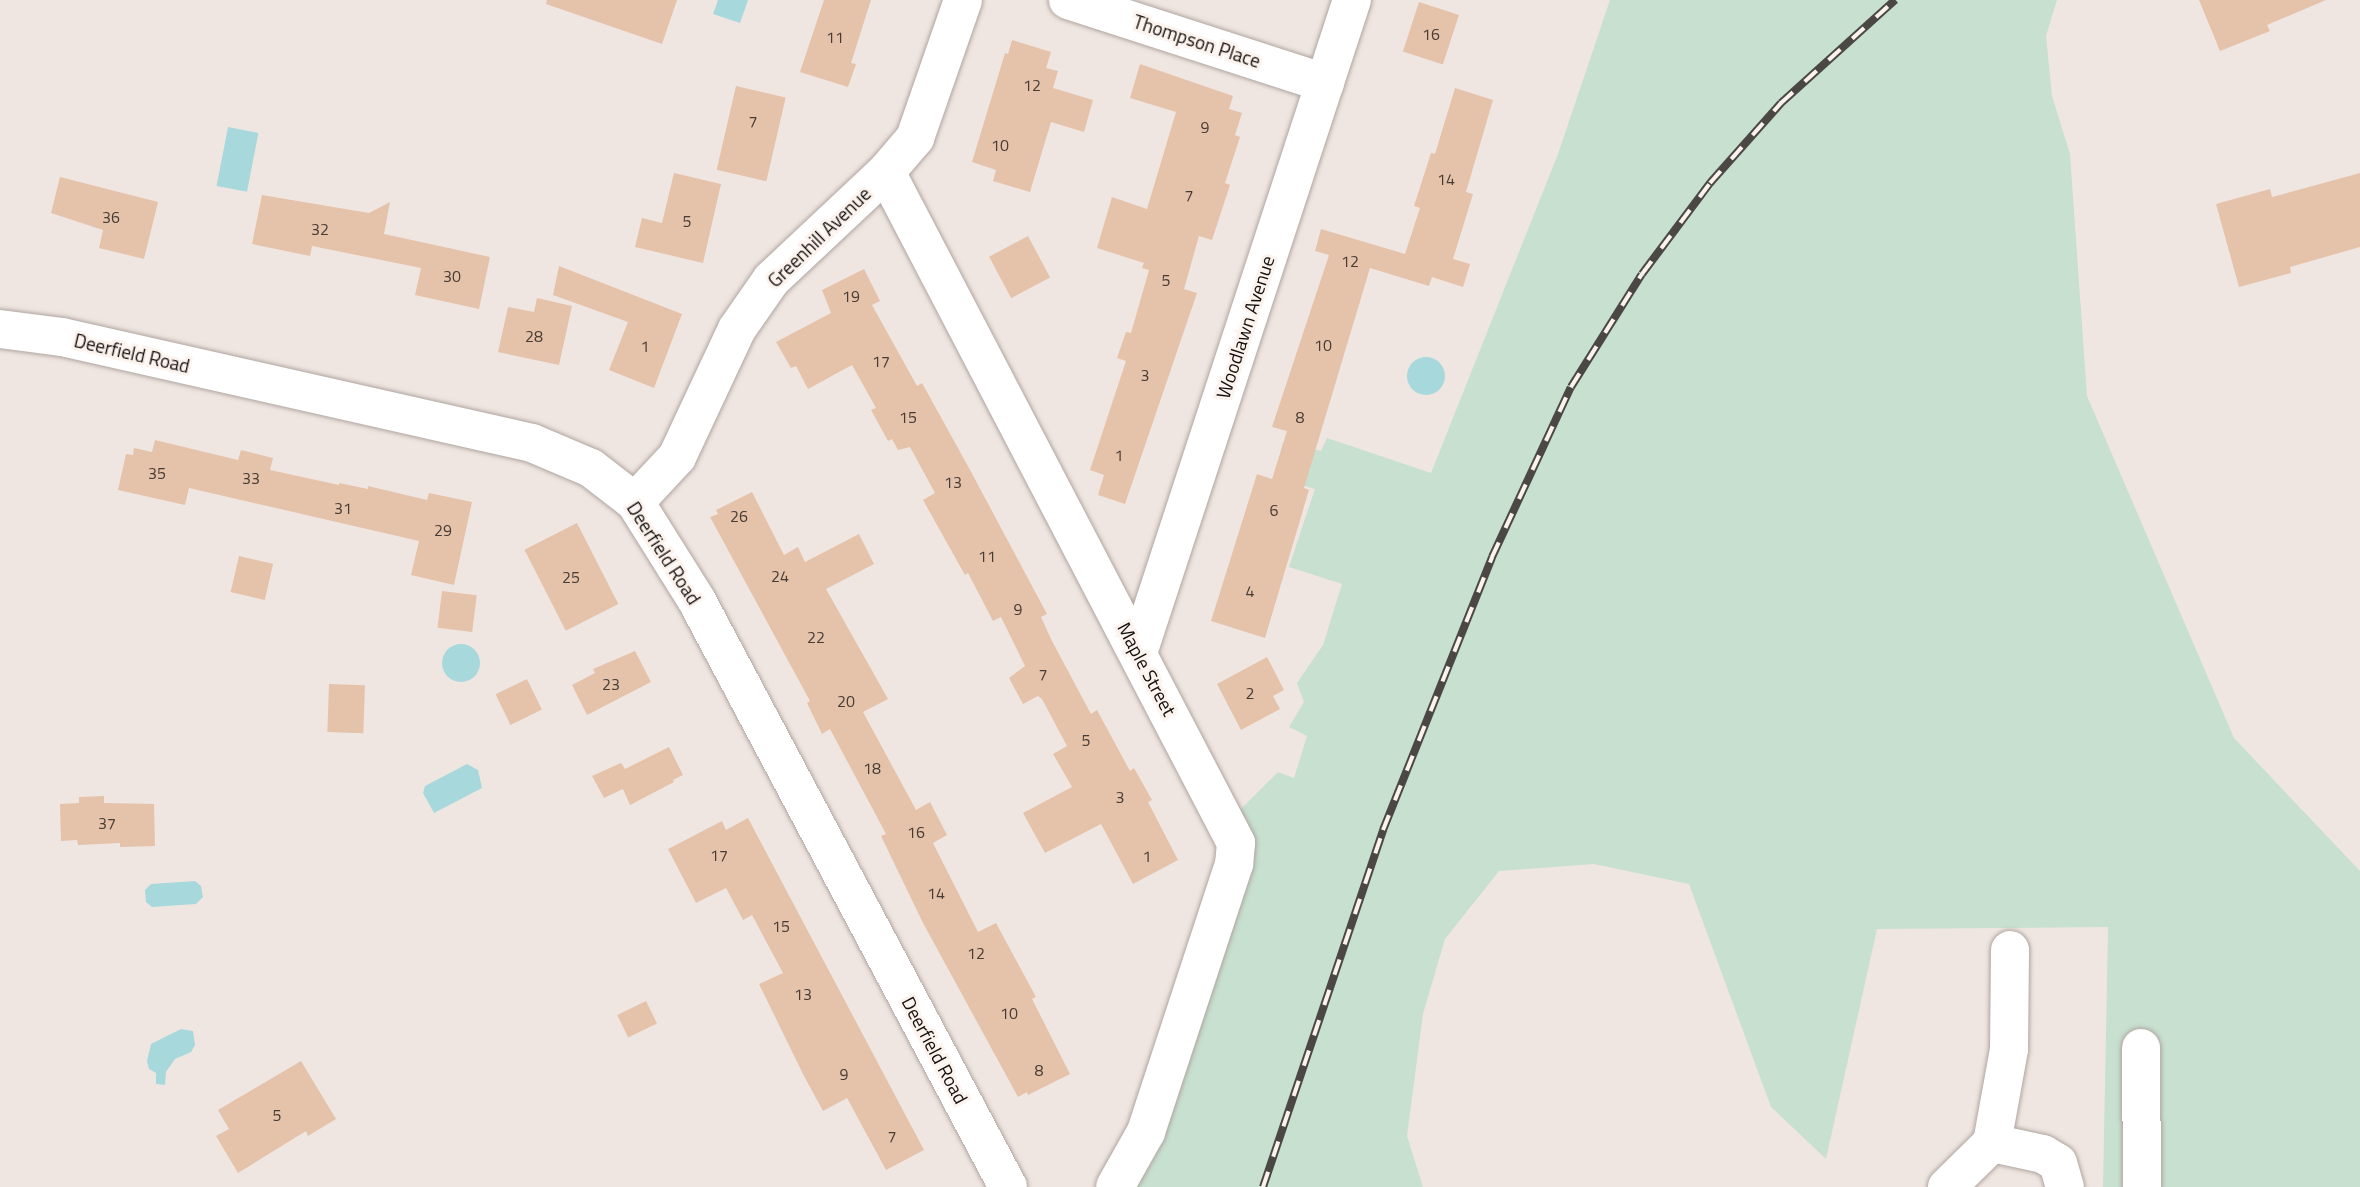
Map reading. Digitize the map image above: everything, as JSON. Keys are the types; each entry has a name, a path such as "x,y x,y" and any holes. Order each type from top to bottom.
{"street":[{"name":"Greenhill Avenue","path":"635,502 677,457 737,329 771,280 886,172 915,138 963,0"},
{"name":"Thompson Place","path":"1068,0 1325,83"},
{"name":"Woodlawn Avenue","path":"1138,653 1352,0"},
{"name":"Maple Street","path":"886,172 1236,842 1234,864 1146,1132 1115,1187"},
{"name":"Deerfield Road","path":"0,329 62,337 533,443 591,468 635,502 697,600 1008,1187"},
{"path":"1947,1187 1992,1143 2009,1049 2010,950"},
{"path":"2141,1048 2142,1187"},
{"path":"1992,1143 2043,1154 2058,1163 2065,1187"}],"green space":[{"path":"1610,0 2057,0 2046,36 2052,96 2070,154 2087,396 2234,738 2360,871 2360,1187 2103,1187 2108,927 1877,929 1826,1159 1771,1107 1689,884 1594,864 1499,871 1445,939 1423,1014 1407,1136 1423,1187 1115,1187 1227,823 1278,772 1294,778 1307,736 1289,727 1304,702 1297,683 1323,645 1342,584 1289,567 1315,489 1275,477 1283,442 1321,451 1327,438 1431,473 1558,154"}],"water":[{"path":"718,0 748,0 740,23 713,14"},
{"path":"228,127 258,133 247,192 217,186"},
{"path":"1426,357 1440,362 1445,376 1440,390 1426,395 1412,390 1407,376 1412,362"},
{"path":"461,644 475,649 480,663 475,677 461,682 447,677 442,663 447,649"},
{"path":"467,764 478,770 482,788 434,813 423,793 425,786"},
{"path":"195,881 201,886 203,897 196,904 152,907 146,902 145,890 151,884"},
{"path":"181,1029 193,1031 195,1045 191,1052 175,1059 166,1072 165,1085 156,1084 156,1073 149,1069 147,1061 151,1044"}],"building":[{"path":"547,0 677,0 662,44 546,4"},
{"path":"824,0 871,0 851,63 856,64 848,87 800,72"},
{"path":"2199,0 2326,0 2267,25 2270,31 2220,51"},
{"path":"1419,2 1459,15 1443,64 1403,51"},
{"path":"1012,40 1051,52 1046,68 1058,71 1053,88 1093,100 1084,132 1051,122 1030,192 993,181 996,170 972,162 1005,53 1008,54"},
{"path":"1140,64 1233,96 1229,109 1242,113 1235,135 1240,137 1225,183 1230,185 1212,240 1199,236 1184,289 1197,293 1125,504 1098,495 1104,475 1090,470 1126,361 1117,358 1126,332 1131,333 1149,270 1142,268 1144,263 1097,248 1112,197 1147,209 1176,112 1130,98"},
{"path":"736,86 786,97 766,181 717,170"},
{"path":"1455,88 1493,100 1466,192 1473,194 1453,259 1470,264 1463,287 1432,277 1429,286 1370,268 1304,488 1309,490 1265,638 1211,621 1257,474 1272,479 1287,431 1272,427 1329,255 1315,251 1321,229 1405,254 1420,208 1414,206 1431,153 1435,154"},
{"path":"674,173 721,184 703,263 635,247 642,218 662,223"},
{"path":"2360,173 2360,247 2290,267 2291,273 2239,287 2216,204 2270,189 2272,197"},
{"path":"60,177 158,202 144,259 99,248 103,230 51,213"},
{"path":"262,195 369,213 390,202 384,234 490,257 479,309 415,295 421,268 312,246 310,256 252,244"},
{"path":"1028,236 1050,277 1011,298 989,257"},
{"path":"559,266 682,314 654,388 609,370 628,322 553,295"},
{"path":"864,269 880,301 872,305 917,386 922,383 969,468 1047,614 1041,617 1091,714 1097,710 1130,771 1134,768 1152,800 1148,802 1178,860 1133,884 1101,824 1045,853 1023,813 1072,787 1053,754 1067,746 1042,699 1038,696 1023,704 1009,678 1025,666 1001,617 993,621 968,573 965,575 923,500 935,493 910,447 898,450 892,439 888,441 871,410 876,408 852,365 808,389 796,366 791,368 776,342 831,313 822,290"},
{"path":"537,298 572,306 559,365 498,352 508,307 534,312"},
{"path":"155,440 238,460 241,450 273,458 270,470 339,485 368,489 368,486 427,500 429,493 472,502 454,585 411,575 419,541 189,488 185,505 118,490 126,454 133,455 134,448 152,452"},
{"path":"752,492 784,555 798,547 805,562 859,534 874,564 826,589 888,699 863,712 916,810 930,802 947,835 933,843 978,932 996,923 1036,997 1032,999 1070,1074 1028,1095 1027,1092 1018,1097 923,923 881,836 886,834 830,729 822,734 807,703 810,701 710,517 718,514 716,510"},
{"path":"577,523 618,604 566,631 524,550"},
{"path":"239,556 273,564 265,600 231,592"},
{"path":"442,591 477,595 472,632 437,628"},
{"path":"635,651 651,682 587,715 572,685 595,673 593,669"},
{"path":"1267,657 1284,690 1273,696 1280,709 1241,730 1217,684"},
{"path":"527,679 542,710 510,725 496,694"},
{"path":"329,684 365,685 363,733 327,732"},
{"path":"669,747 683,775 630,805 623,789 604,798 592,776 621,763 625,769"},
{"path":"104,796 104,803 154,804 155,846 120,847 120,843 78,845 77,840 61,841 60,804 79,803 79,797"},
{"path":"748,818 924,1150 886,1170 847,1098 823,1111 804,1076 759,984 783,973 752,915 743,920 726,888 696,903 668,849 722,821 726,830"},
{"path":"646,1001 657,1023 628,1037 617,1015"},
{"path":"301,1061 336,1119 308,1136 306,1131 238,1173 216,1136 229,1129 218,1110"}],"railway":[{"path":"1263,1187 1383,830 1492,557 1571,387 1642,274 1710,183 1781,103 1895,0"}]}
